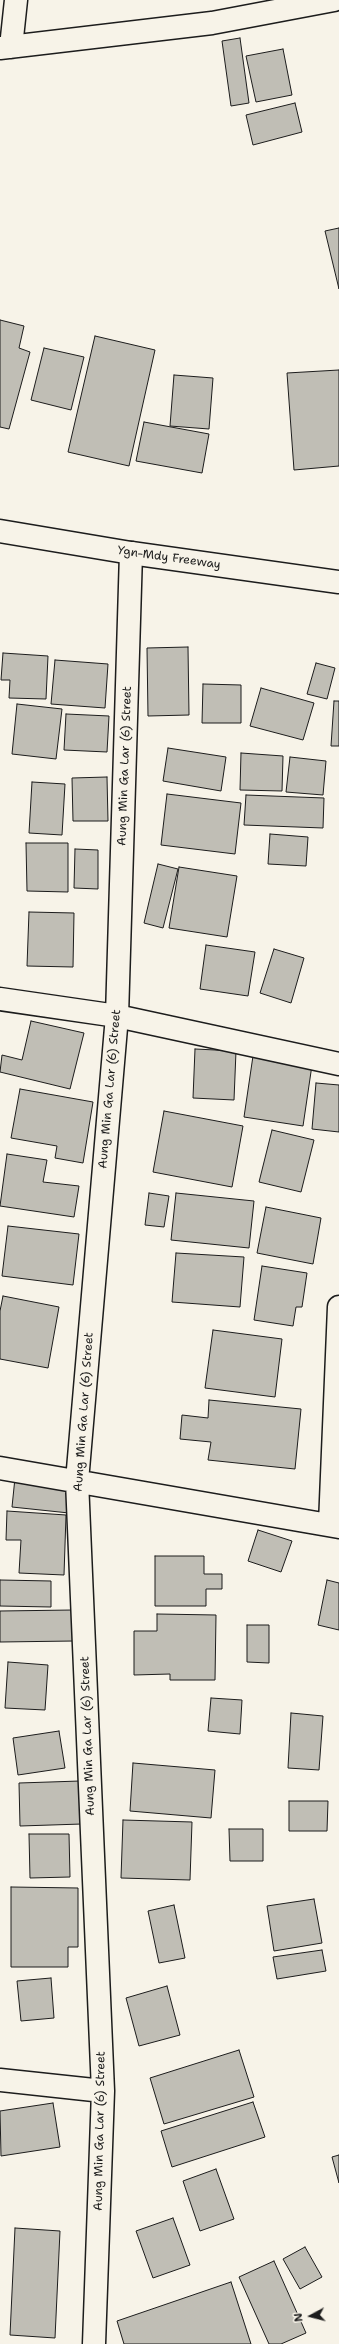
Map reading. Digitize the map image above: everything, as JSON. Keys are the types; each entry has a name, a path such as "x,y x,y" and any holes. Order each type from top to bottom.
{"street":[{"path":"16,0 5,47 212,23 334,0"},
{"name":"Ygn-Mdy Freeway","path":"0,531 131,553 339,582"},
{"name":"Aung Min Ga Lar (6) Street","path":"94,2344 103,2091 77,1481 117,1016 131,553"},
{"path":"0,999 117,1016 339,1064"},
{"path":"0,1468 335,1526 339,1307"},
{"path":"0,2080 103,2091"}],"building":[{"path":"240,38 249,103 231,106 222,41"},
{"path":"283,49 292,95 256,102 246,56"},
{"path":"295,103 302,132 253,145 246,115"},
{"path":"339,228 339,289 325,231"},
{"path":"0,320 24,326 19,348 30,352 9,429 0,427"},
{"path":"95,336 155,350 129,466 68,452"},
{"path":"44,348 84,357 71,410 31,400"},
{"path":"339,370 339,466 294,470 287,373"},
{"path":"174,375 213,378 209,429 170,426"},
{"path":"144,422 209,434 202,473 136,461"},
{"path":"188,647 189,715 148,716 147,648"},
{"path":"3,653 48,656 46,699 9,698 10,680 1,680"},
{"path":"55,660 108,664 105,708 51,704"},
{"path":"316,663 335,668 327,699 307,694"},
{"path":"203,684 241,685 241,723 202,723"},
{"path":"261,688 314,703 303,740 250,726"},
{"path":"334,701 339,701 339,746 331,746"},
{"path":"17,704 62,709 56,759 12,754"},
{"path":"66,714 109,716 107,752 64,750"},
{"path":"168,748 226,757 221,791 163,781"},
{"path":"241,753 283,756 282,791 240,790"},
{"path":"290,757 326,761 323,795 286,792"},
{"path":"107,777 108,821 73,821 72,778"},
{"path":"32,782 65,784 62,835 29,833"},
{"path":"167,794 241,803 235,854 161,845"},
{"path":"246,795 324,798 323,828 244,825"},
{"path":"270,834 308,837 306,866 268,864"},
{"path":"26,843 68,843 68,892 27,891"},
{"path":"75,849 98,850 98,889 74,888"},
{"path":"158,864 178,869 163,928 144,923"},
{"path":"179,867 237,876 227,937 169,928"},
{"path":"29,912 74,913 73,967 27,966"},
{"path":"206,945 255,952 248,996 200,989"},
{"path":"274,949 304,958 291,1003 260,993"},
{"path":"31,1021 84,1033 70,1089 0,1072 2,1055 22,1060"},
{"path":"195,1049 236,1051 234,1100 193,1098"},
{"path":"253,1056 312,1065 303,1126 244,1117"},
{"path":"316,1083 339,1085 339,1132 312,1129"},
{"path":"20,1089 93,1102 83,1163 55,1158 57,1146 11,1138"},
{"path":"164,1111 243,1126 232,1187 153,1172"},
{"path":"272,1130 314,1140 301,1192 259,1182"},
{"path":"7,1154 47,1160 43,1182 79,1186 74,1217 0,1206"},
{"path":"149,1193 169,1196 164,1227 145,1225"},
{"path":"176,1193 254,1201 249,1248 171,1240"},
{"path":"266,1207 321,1218 313,1264 257,1253"},
{"path":"8,1226 79,1234 73,1285 2,1276"},
{"path":"176,1253 244,1257 240,1307 172,1302"},
{"path":"262,1266 307,1273 302,1307 296,1307 293,1326 254,1320"},
{"path":"3,1296 59,1307 48,1368 0,1359 0,1311"},
{"path":"213,1330 282,1339 275,1397 205,1388"},
{"path":"209,1400 301,1409 295,1469 208,1460 211,1442 180,1439 182,1415 208,1418"},
{"path":"15,1478 72,1484 69,1513 12,1507"},
{"path":"7,1511 66,1515 64,1575 19,1573 21,1540 6,1540"},
{"path":"258,1530 292,1541 281,1572 248,1561"},
{"path":"155,1556 204,1556 204,1574 222,1574 222,1589 206,1589 206,1606 155,1606"},
{"path":"0,1580 51,1581 51,1607 0,1606"},
{"path":"327,1580 339,1583 339,1630 318,1625"},
{"path":"73,1610 74,1641 0,1642 0,1611"},
{"path":"157,1614 216,1615 215,1680 170,1680 170,1674 134,1675 134,1631 157,1631"},
{"path":"247,1625 269,1625 269,1663 247,1662"},
{"path":"8,1662 48,1665 45,1710 5,1708"},
{"path":"211,1698 242,1700 240,1734 208,1731"},
{"path":"291,1713 323,1716 319,1770 288,1768"},
{"path":"59,1731 65,1768 18,1775 13,1738"},
{"path":"133,1763 215,1770 211,1818 130,1811"},
{"path":"80,1781 82,1824 20,1826 19,1783"},
{"path":"289,1801 328,1801 327,1831 289,1831"},
{"path":"123,1820 192,1822 190,1880 121,1878"},
{"path":"229,1829 263,1829 263,1861 230,1861"},
{"path":"29,1834 69,1834 70,1877 30,1878"},
{"path":"11,1887 78,1888 78,1947 68,1947 68,1967 11,1967"},
{"path":"314,1899 322,1943 274,1951 267,1906"},
{"path":"174,1905 185,1958 159,1963 148,1911"},
{"path":"322,1950 326,1971 277,1979 273,1957"},
{"path":"51,1978 54,2018 21,2021 17,1981"},
{"path":"167,1986 180,2035 139,2046 126,1998"},
{"path":"239,2050 254,2097 164,2124 150,2078"},
{"path":"253,2102 265,2137 172,2167 161,2131"},
{"path":"53,2103 60,2147 1,2156 0,2111"},
{"path":"339,2155 339,2183 332,2157"},
{"path":"216,2169 234,2219 200,2231 183,2181"},
{"path":"173,2218 190,2265 153,2278 136,2231"},
{"path":"15,2228 60,2231 55,2338 10,2335"},
{"path":"305,2247 322,2277 300,2289 283,2259"},
{"path":"274,2261 306,2333 281,2344 269,2344 239,2277"},
{"path":"231,2282 251,2344 124,2344 117,2321"}]}
